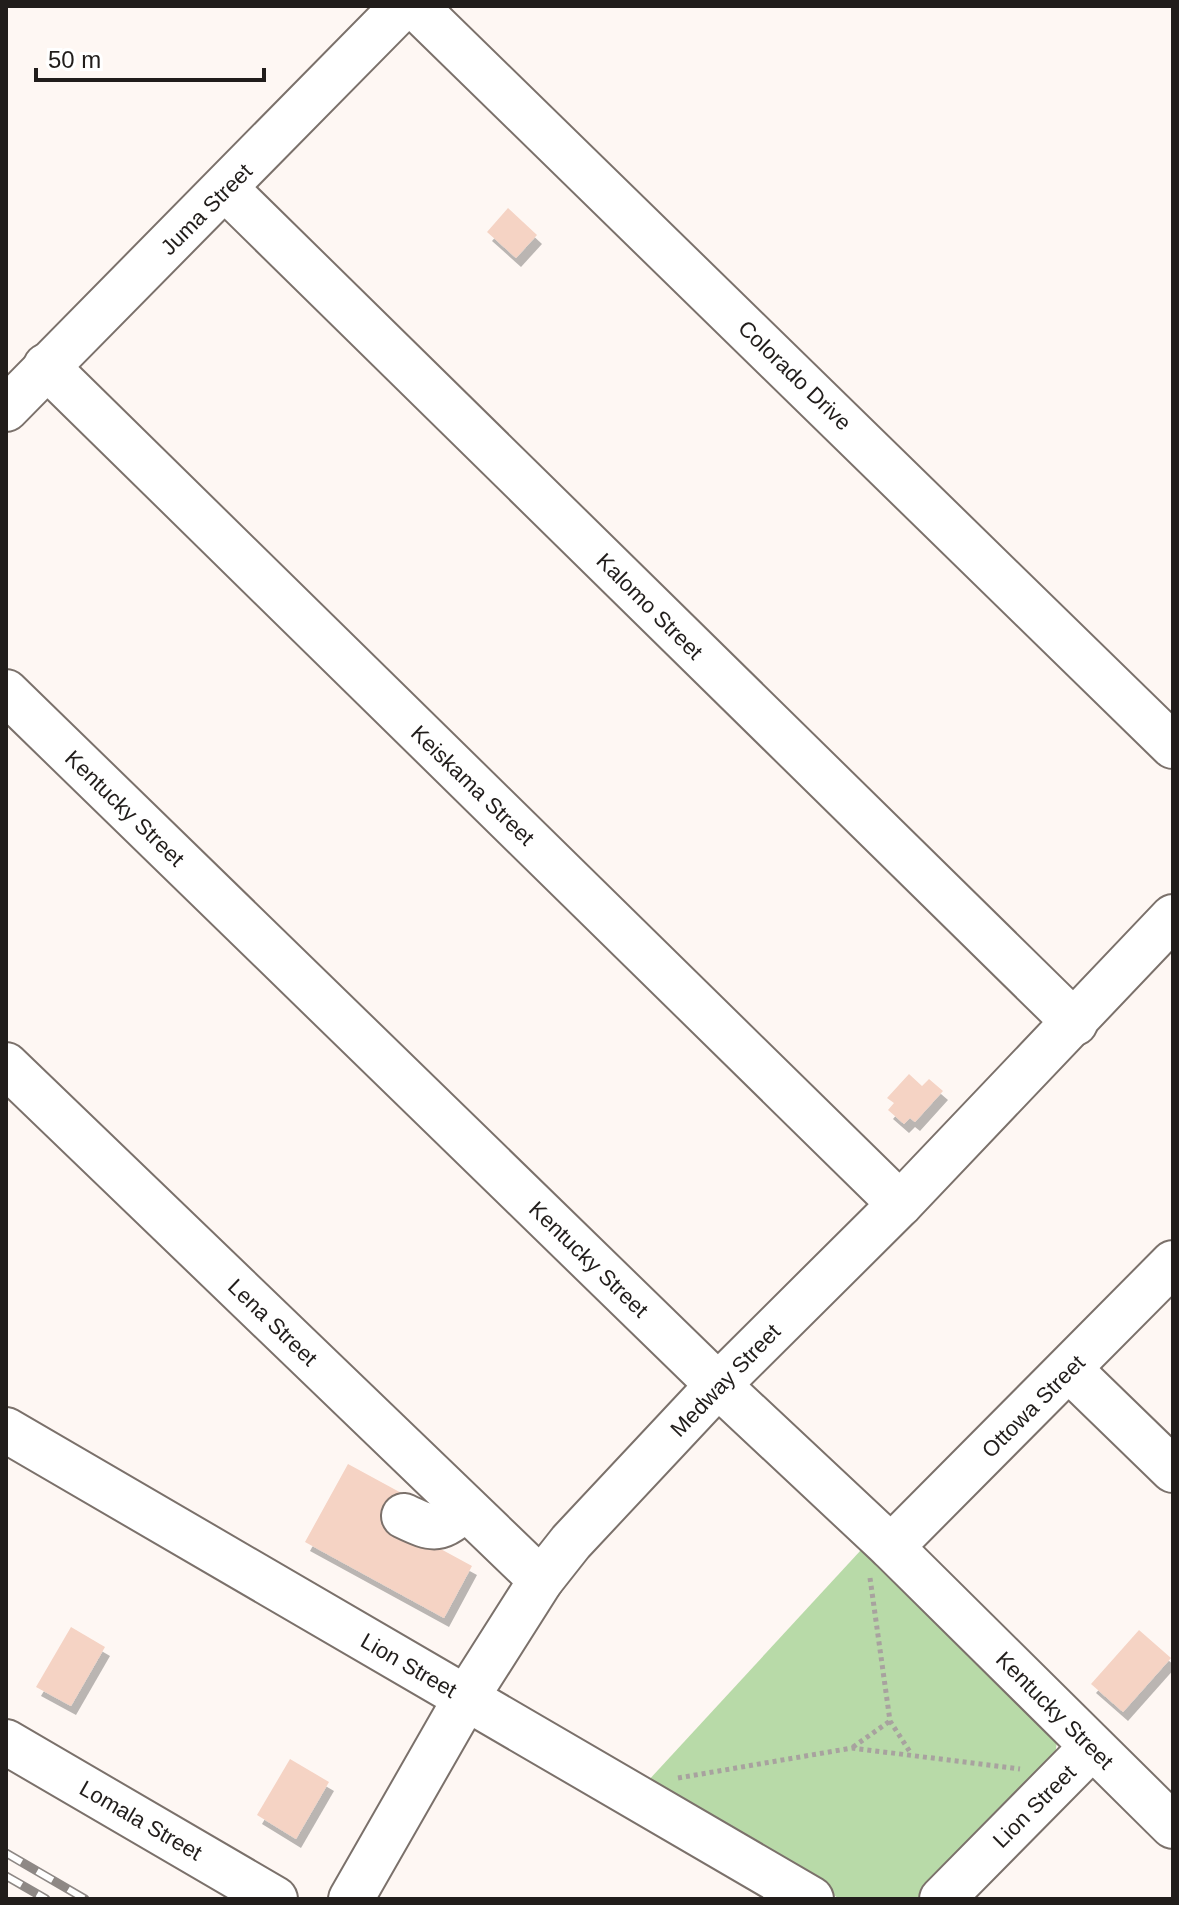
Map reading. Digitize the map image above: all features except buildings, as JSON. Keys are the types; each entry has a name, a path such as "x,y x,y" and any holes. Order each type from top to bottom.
{"street":[{"name":"Juma Street","path":"6,409 403,6"},
{"name":"Colorado Drive","path":"415,6 1173,746"},
{"name":"Kalomo Street","path":"226,189 1075,1023"},
{"name":"Keiskama Street","path":"46,366 900,1204"},
{"name":"Kentucky Street","path":"6,692 718,1385 891,1547 1173,1826"},
{"name":"Medway Street","path":"351,1899 466,1698 541,1580 603,1506 718,1385 900,1204 1173,917"},
{"name":"Lena Street","path":"6,1065 541,1580"},
{"name":"Ottowa Street","path":"891,1547 1173,1263"},
{"path":"1070,1370 1173,1470"},
{"name":"Lion Street","path":"6,1430 811,1899"},
{"path":"404,1516 435,1527 446,1525 465,1508"},
{"name":"Lomala Street","path":"6,1742 275,1899"},
{"name":"Lion Street","path":"942,1899 1092,1747"}],"path":[{"path":"891,1547 869,1573 890,1721 911,1753"},
{"path":"852,1748 890,1721"},
{"path":"622,1788 852,1748 1018,1768 1054,1786"}],"green space":[{"path":"861,1550 1057,1741 1055,1756 923,1899 840,1899 647,1782"}],"railway":[{"path":"6,1853 85,1899"},
{"path":"6,1876 46,1899"}]}
